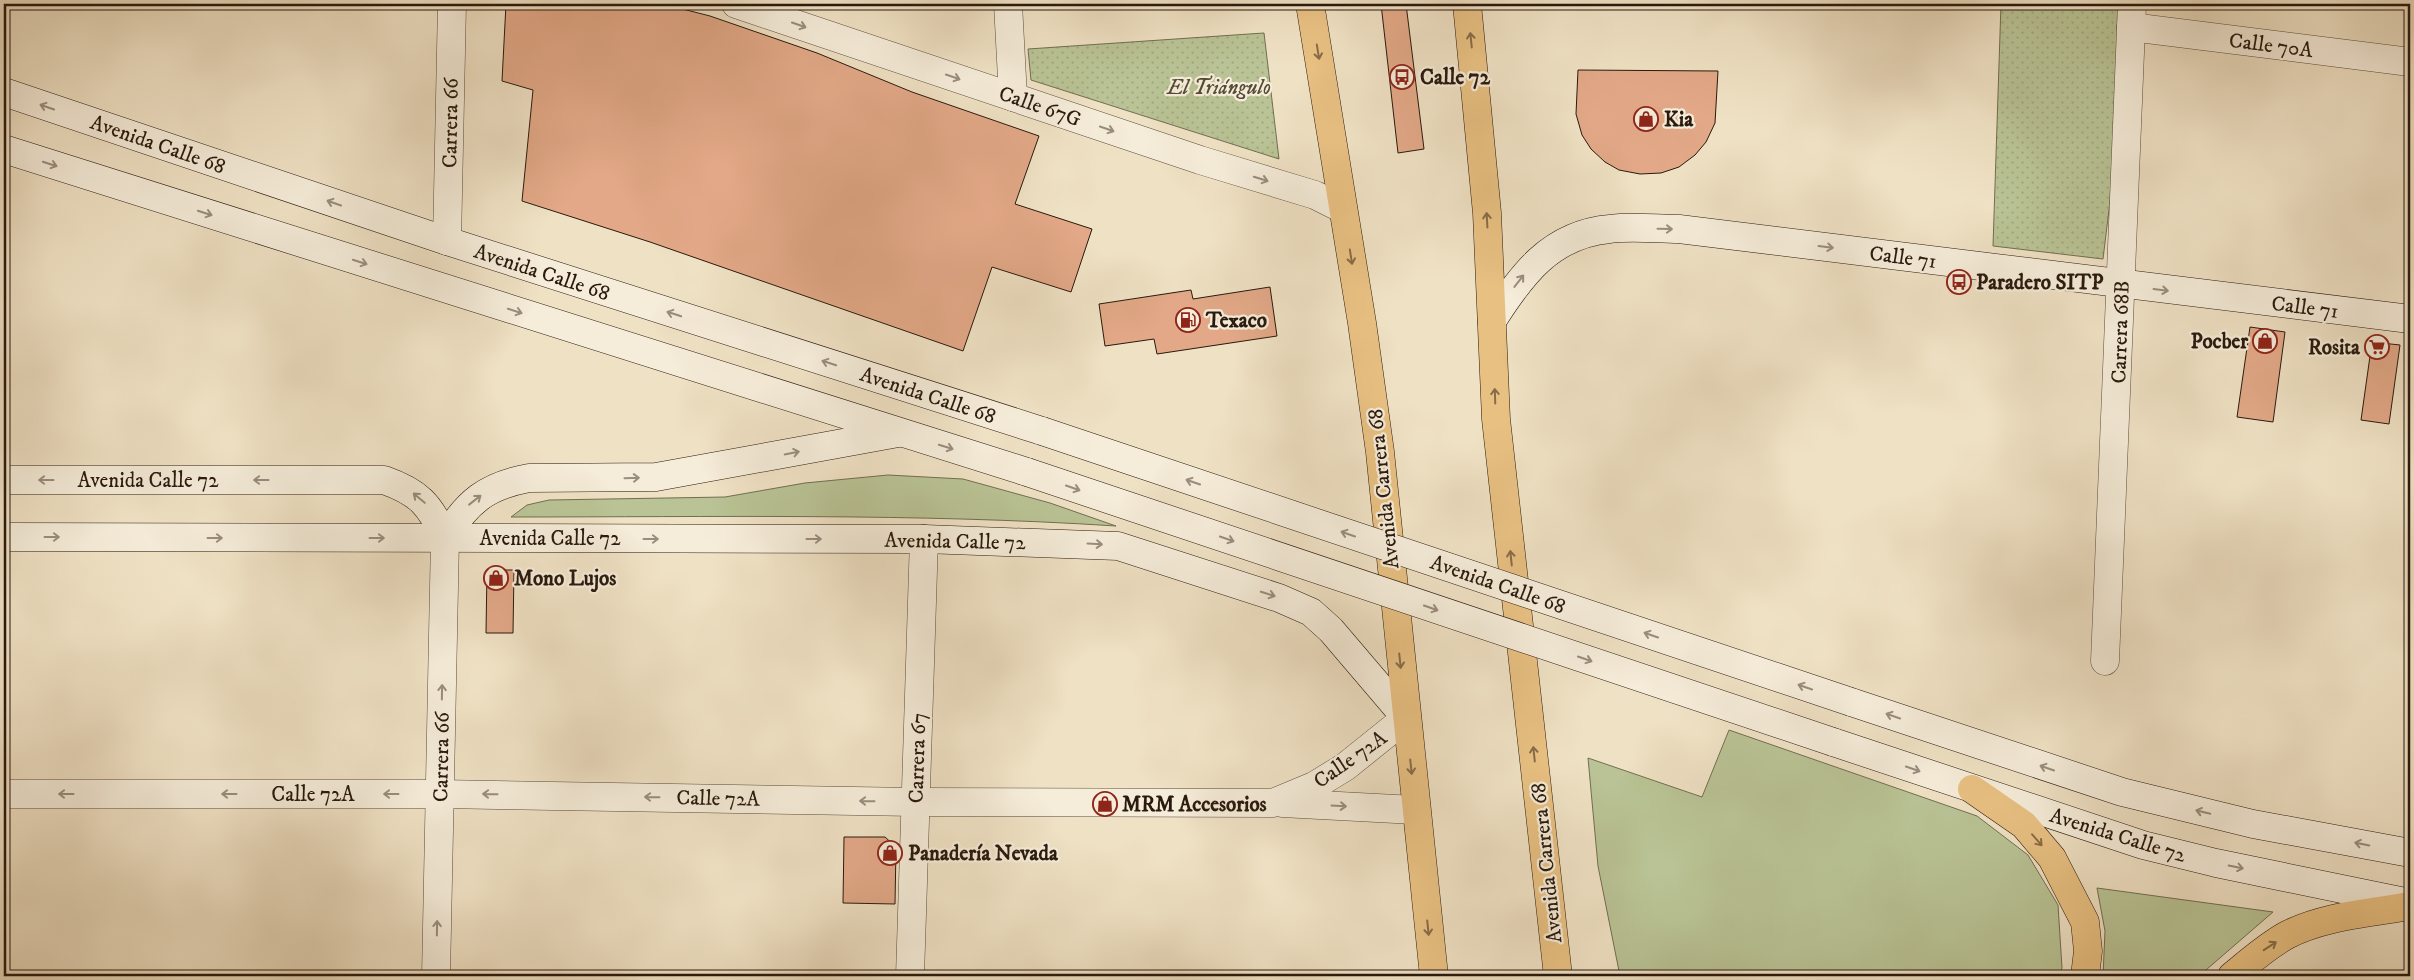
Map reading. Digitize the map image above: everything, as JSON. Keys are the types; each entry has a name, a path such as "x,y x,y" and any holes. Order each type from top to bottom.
{"main road":[{"name":"Carrera 66","path":"447,241 452,4"},
{"name":"Calle 67G","path":"736,4 1200,160 1315,195 1343,209"},
{"path":"1008,4 1012,37 1013,97"},
{"name":"Avenida Carrera 68","path":"1310,4 1380,452 1415,810 1434,976"},
{"name":"Avenida Carrera 68","path":"1467,4 1487,213 1496,419 1558,976"},
{"name":"Calle 70A","path":"2132,16 2410,62"},
{"name":"Carrera 68B","path":"2106,661 2132,16"},
{"name":"Avenida Calle 68","path":"4,92 447,241 1042,431 1851,702"},
{"name":"Avenida Calle 68","path":"4,149 1027,472 1833,742"},
{"name":"Calle 71","path":"1492,321 1524,274 1541,256 1572,238 1610,229 1679,229 2410,319"},
{"name":"Avenida Calle 72","path":"445,538 458,516 470,503 488,490 508,482 529,478 656,477 900,433"},
{"name":"Avenida Calle 72","path":"4,480 384,480 406,488 422,500 435,515 445,538"},
{"name":"Avenida Calle 72","path":"4,537 924,539 1118,546 1278,598 1311,612 1331,630 1406,718"},
{"name":"Carrera 66","path":"436,976 445,538"},
{"name":"Carrera 67","path":"910,976 924,539"},
{"name":"Avenida Calle 72","path":"1851,702 2122,792 2253,824 2410,853"},
{"name":"Calle 72A","path":"4,794 440,794 916,802 1273,803 1314,786 1345,767 1406,718"},
{"name":"Avenida Calle 72","path":"1833,742 2143,845 2216,863 2410,904"},
{"path":"1972,789 2024,825 2052,858 2085,922 2088,951 2085,976"},
{"path":"1273,803 1415,810"},
{"path":"2232,976 2260,953 2288,935 2344,917 2410,904"},
{"path":"1554,942 1569,976"}],"green space":[{"path":"2001,4 2122,4 2112,185 2103,259 1993,246"},
{"name":"El Triángulo","path":"1264,33 1279,159 1031,80 1028,49"},
{"path":"888,475 963,479 1050,503 1116,526 890,517 511,517 527,505 549,500 725,497 805,483"},
{"path":"1729,730 1977,816 2028,855 2058,905 2062,968 2059,976 1620,976 1598,866 1588,758 1702,797"},
{"path":"2097,888 2273,912 2199,976 2103,976 2105,931"}],"building":[{"path":"506,4 663,4 710,16 817,53 912,92 1039,136 1015,204 1092,229 1071,292 992,267 963,351 650,242 522,201 533,90 502,81"},
{"name":"Calle 72","path":"1381,4 1406,4 1424,149 1398,153"},
{"name":"Kia","path":"1578,70 1718,71 1715,123 1706,142 1695,155 1679,167 1661,173 1640,174 1619,170 1605,162 1591,149 1582,135 1576,114"},
{"name":"Texaco","path":"1270,287 1277,336 1157,354 1154,339 1105,346 1099,304 1191,290 1193,299"},
{"path":"2250,327 2285,332 2273,422 2237,417"},
{"path":"2372,342 2400,345 2389,424 2361,420"},
{"path":"487,570 514,570 513,633 486,633"},
{"path":"844,837 885,837 896,847 895,904 843,903"}],"place":[{"name":"Calle 72","path":"1402,77"},
{"name":"Kia","path":"1646,119"},
{"name":"Paradero SITP","path":"1959,282"},
{"name":"Texaco","path":"1188,320"},
{"name":"Pocber","path":"2265,341"},
{"name":"Rosita","path":"2377,347"},
{"name":"Mono Lujos","path":"496,578"},
{"name":"MRM Accesorios","path":"1105,804"},
{"name":"Panadería Nevada","path":"890,853"}]}
